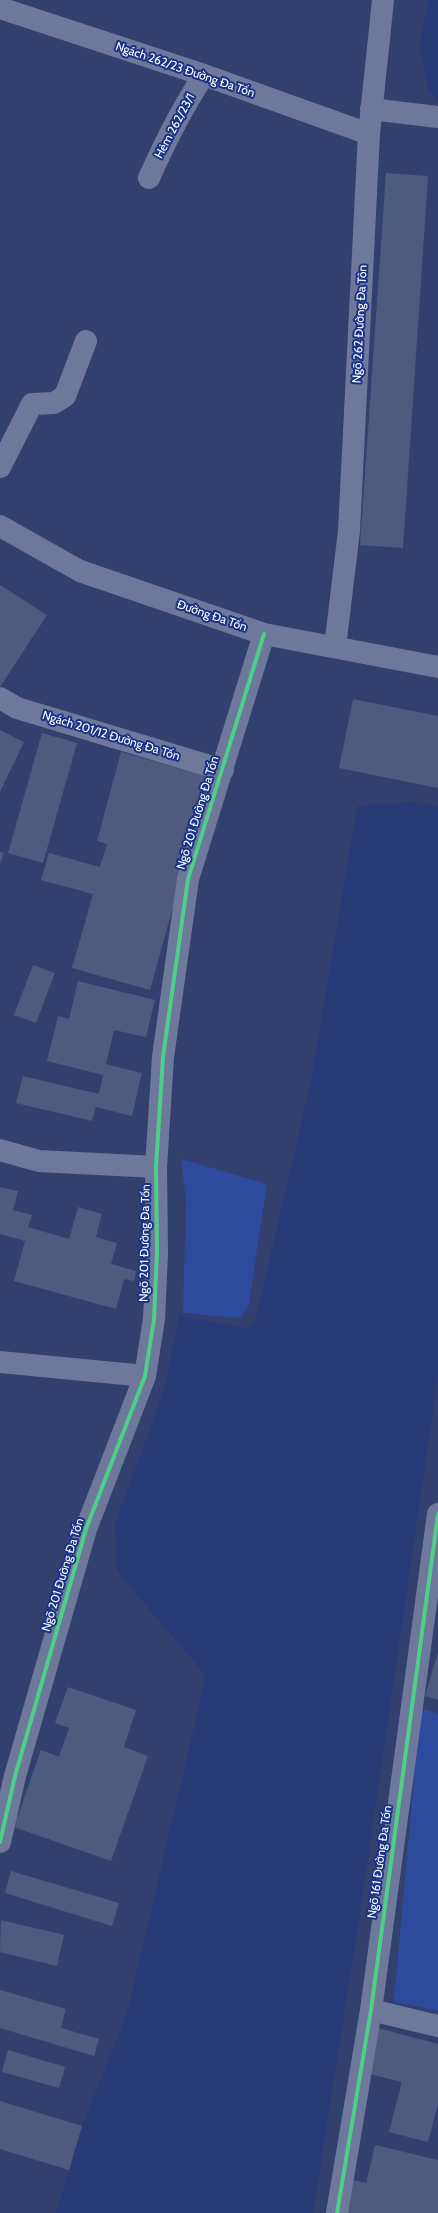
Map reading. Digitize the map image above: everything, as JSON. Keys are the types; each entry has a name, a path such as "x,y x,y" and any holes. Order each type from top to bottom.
{"street":[{"name":"Ngõ 262 Đường Đa Tôn","path":"335,648 349,531 369,134 383,0"},
{"name":"Ngách 262/23 Đường Đa Tốn","path":"0,8 204,75 369,134"},
{"name":"Hẻm 262/23/1","path":"149,178 166,139 187,101 204,75"},
{"path":"371,109 438,117"},
{"path":"0,467 32,404 54,403 65,396 86,341"},
{"name":"Đường Đa Tốn","path":"0,526 80,571 264,634 438,666"},
{"name":"Ngõ 201 Đường Đa Tốn","path":"0,1842 8,1772 86,1529 145,1376 154,1319 157,1253 156,1167 163,1057 188,879 264,634"},
{"name":"Ngách 201/12 Đường Đa Tốn","path":"0,698 17,708 223,770"},
{"path":"0,1150 39,1161 156,1167"},
{"path":"0,1362 145,1376"},
{"name":"Ngõ 161 Đường Đa Tốn","path":"337,2213 370,2010 438,1514"},
{"path":"370,2010 438,2026"}],"shaded area":[{"path":"429,0 438,0 438,101 429,92 419,46"},
{"path":"415,802 438,807 438,1377 359,1920 313,2213 56,2213 82,2126 127,2013 206,1676 117,1571 115,1523 163,1394 179,1315 243,1328 252,1326 256,1318 310,1085 357,806"},
{"path":"181,1159 267,1184 248,1309 239,1318 183,1313 186,1200"},
{"path":"420,1708 438,1713 438,2011 394,2002"}],"building":[{"path":"386,173 428,176 403,548 360,545"},
{"path":"0,585 47,615 0,687"},
{"path":"353,699 438,716 438,788 339,768"},
{"path":"0,730 24,742 0,792"},
{"path":"42,733 77,743 43,863 8,853"},
{"path":"121,752 209,777 150,990 72,968 93,894 41,880 49,853 100,867 107,844 97,841"},
{"path":"0,852 4,853 0,864"},
{"path":"33,965 55,973 36,1023 14,1015"},
{"path":"78,981 155,1000 146,1037 114,1030 106,1064 142,1073 132,1116 96,1107 92,1121 16,1103 23,1076 99,1094 103,1075 47,1061 58,1016 69,1019"},
{"path":"0,1187 18,1191 13,1210 32,1215 28,1227 69,1239 78,1207 102,1214 96,1237 117,1243 111,1264 136,1271 134,1281 124,1279 116,1309 14,1281 25,1241 0,1234"},
{"path":"438,1652 438,1700 425,1696"},
{"path":"68,1687 136,1710 124,1747 148,1756 111,1861 14,1827 41,1750 59,1757 69,1728 55,1723"},
{"path":"11,1871 119,1903 112,1926 5,1893"},
{"path":"1,1920 64,1935 57,1966 0,1952"},
{"path":"0,1990 66,2009 61,2028 99,2039 94,2056 0,2028"},
{"path":"374,2027 438,2044 438,2104 428,2142 389,2132 402,2082 362,2072"},
{"path":"8,2050 65,2067 59,2088 2,2072"},
{"path":"0,2101 82,2126 69,2170 0,2149"},
{"path":"375,2145 438,2160 438,2213 344,2213 352,2180 366,2183"}],"cycle path":[{"path":"0,1842 15,1776 86,1529 145,1376 154,1319 157,1253 156,1167 163,1057 188,879 264,634"},
{"path":"337,2213 371,2010 438,1514"}]}
